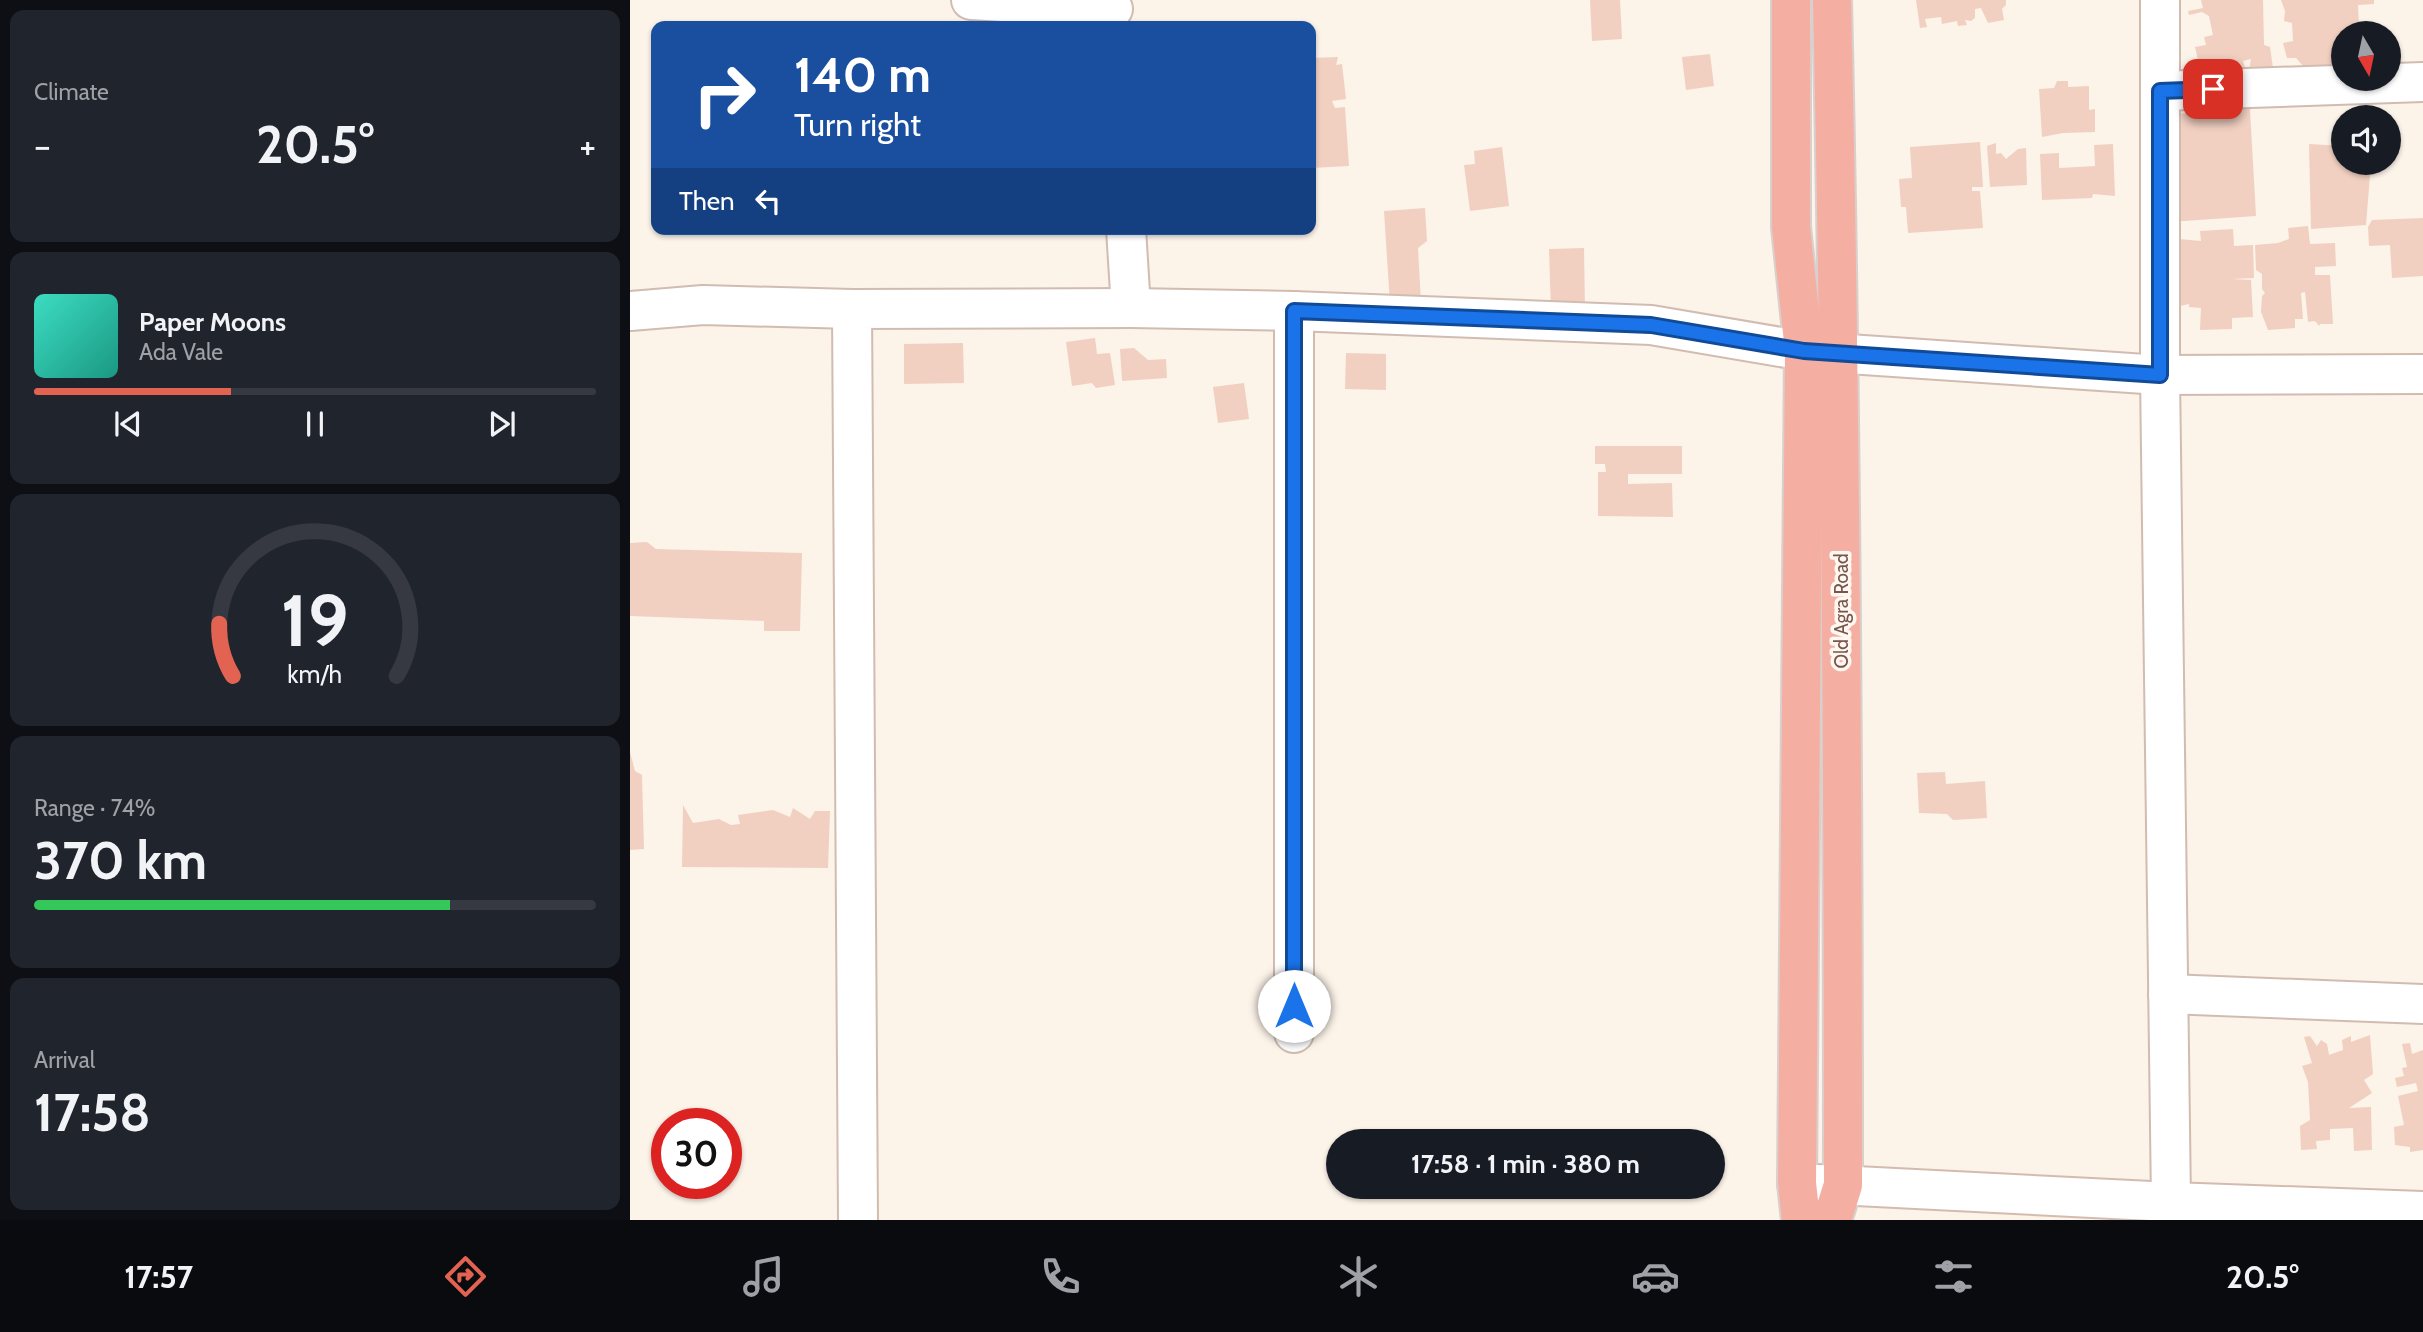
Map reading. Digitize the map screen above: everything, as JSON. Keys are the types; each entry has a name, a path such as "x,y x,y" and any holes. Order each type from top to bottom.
{"highway":[{"path":"1791,0 1791,227 1822,352 1797,1183 1801,1220"},
{"name":"Old Agra Road","path":"1832,0 1822,352 1837,1203"}],"street":[{"path":"971,0 1113,12"},
{"path":"2160,0 2160,375 2171,1202"},
{"path":"2160,91 2423,82"},
{"path":"1126,235 1131,308"},
{"path":"630,311 703,305 852,309 1131,308 1294,311 1651,325 1822,352 2160,375 2423,374"},
{"path":"852,309 858,1220"},
{"path":"1294,311 1294,1034"},
{"path":"2168,994 2423,1004"},
{"path":"1797,1183 1837,1203 2171,1202 2423,1211"}],"building":[{"path":"1590,0 1620,0 1622,39 1592,41"},
{"path":"1916,0 2006,0 2002,9 2004,20 1988,23 1981,8 1975,9 1975,18 1971,21 1965,20 1967,25 1958,26 1957,21 1942,24 1941,17 1925,19 1927,27 1920,28"},
{"path":"2201,0 2263,0 2264,45 2270,47 2273,68 2268,74 2248,78 2251,59 2243,61 2245,68 2213,82 2208,61 2199,64 2195,47 2206,45 2204,37 2213,35 2209,16 2202,12 2189,15 2188,11 2203,8"},
{"path":"2281,0 2374,0 2374,4 2358,5 2359,21 2331,21 2331,76 2304,67 2296,58 2287,58 2283,43 2293,41 2292,23 2284,21 2285,11"},
{"path":"1710,54 1714,86 1686,90 1682,57"},
{"path":"1338,57 1336,65 1342,64 1346,99 1332,101 1335,108 1345,107 1349,166 1316,168 1316,58"},
{"path":"2057,81 2068,81 2068,87 2089,86 2089,110 2095,109 2095,132 2042,137 2039,89 2054,88"},
{"path":"2249,93 2256,216 2170,222 2166,114 2207,113 2210,107"},
{"path":"1980,142 1983,187 1972,187 1972,191 1980,191 1983,228 1908,233 1906,207 1901,207 1899,179 1912,178 1910,147"},
{"path":"1996,143 1996,154 2001,153 2006,159 2018,149 2026,148 2027,185 1990,187 1987,146"},
{"path":"2113,144 2115,196 2093,194 2092,198 2042,200 2040,154 2059,153 2059,168 2095,166 2094,145"},
{"path":"2309,144 2331,145 2331,175 2370,175 2366,225 2311,229"},
{"path":"1502,147 1509,206 1470,211 1464,165 1475,164 1474,151"},
{"path":"1425,208 1427,241 1418,248 1421,302 1390,304 1384,211"},
{"path":"2423,218 2423,276 2392,278 2390,245 2369,246 2368,227 2372,220"},
{"path":"2308,226 2310,244 2335,243 2336,266 2315,267 2315,275 2330,275 2333,324 2319,326 2315,321 2308,322 2305,292 2301,293 2303,319 2295,319 2295,328 2268,330 2261,312 2262,296 2265,293 2262,289 2262,274 2256,270 2255,245 2278,243 2289,239 2288,228"},
{"path":"2233,229 2234,246 2253,245 2254,278 2232,279 2251,280 2253,317 2232,318 2232,329 2200,330 2201,308 2189,307 2189,304 2180,306 2173,271 2179,260 2176,243 2179,239 2201,241 2200,231"},
{"path":"1584,248 1585,310 1551,311 1549,249"},
{"path":"1095,338 1097,354 1110,353 1115,385 1096,388 1092,383 1072,386 1066,342"},
{"path":"963,343 964,383 904,384 904,344"},
{"path":"1134,348 1148,360 1166,359 1167,378 1122,381 1120,349"},
{"path":"1346,353 1386,354 1386,390 1345,389"},
{"path":"1244,383 1249,419 1218,423 1213,387"},
{"path":"1595,446 1682,446 1682,474 1628,474 1628,484 1672,483 1673,517 1598,516 1598,472 1606,472 1605,464 1595,464"},
{"path":"647,542 656,549 802,553 800,631 764,631 764,621 630,616 630,543"},
{"path":"630,752 635,771 642,775 644,849 630,850"},
{"path":"1945,772 1946,784 1985,781 1987,818 1953,820 1947,814 1919,813 1917,773"},
{"path":"683,805 693,823 719,819 731,825 740,824 738,815 773,810 790,817 793,808 810,819 815,811 830,811 828,868 682,867"},
{"path":"2370,1035 2373,1074 2364,1080 2372,1093 2349,1108 2371,1107 2372,1150 2354,1151 2353,1128 2330,1129 2330,1140 2316,1141 2317,1149 2301,1150 2300,1126 2310,1120 2308,1082 2302,1066 2312,1063 2304,1037 2310,1036 2317,1046 2321,1040 2327,1044 2329,1055 2343,1050 2342,1040 2351,1036 2351,1042"},
{"path":"2410,1043 2412,1054 2423,1050 2423,1150 2410,1152 2410,1147 2395,1145 2394,1127 2404,1125 2398,1096 2418,1091 2416,1083 2397,1087 2395,1078 2404,1076 2402,1068 2407,1067 2402,1044"}],"route":[{"path":"1294,1006 1294,311 1651,325 1804,351 2160,375 2160,91 2213,89"}]}
